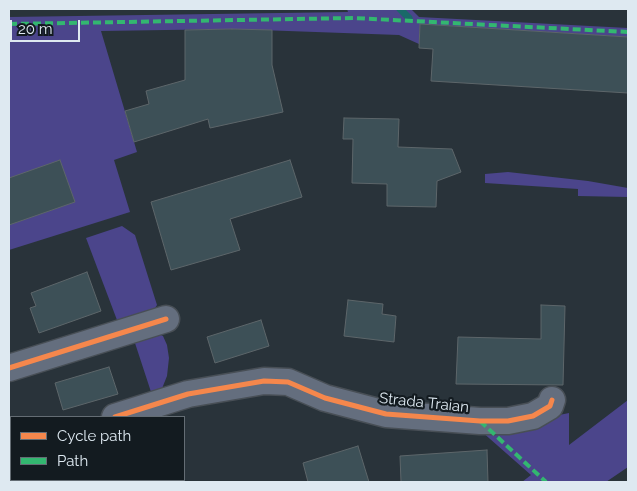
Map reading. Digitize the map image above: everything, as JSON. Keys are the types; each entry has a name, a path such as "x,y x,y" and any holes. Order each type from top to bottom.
{"street":[{"path":"9,368 166,319"},
{"name":"Strada Traian","path":"118,416 188,394 264,380 288,382 325,398 386,414 480,421 508,420 533,416 550,406 552,400"}],"shaded area":[{"path":"347,9 411,9 419,17 628,28 628,37 420,24 419,44 399,35 232,29 101,31 137,152 114,160 130,212 9,250 9,17 348,12"},
{"path":"508,172 588,181 628,188 628,197 578,196 578,189 485,183 485,174"},
{"path":"122,226 135,235 157,305 148,319 120,328 86,238"},
{"path":"157,333 163,336 169,358 167,376 161,391 152,395 134,340"},
{"path":"628,400 628,467 606,482 522,482 531,475 481,431 569,413 569,445"}],"building":[{"path":"420,24 628,37 628,93 431,81 433,49 419,48"},
{"path":"185,30 272,30 272,65 283,112 210,128 208,119 134,142 125,111 149,104 146,91 185,80"},
{"path":"344,118 399,119 398,147 452,149 461,172 437,181 436,207 387,206 387,184 352,183 353,139 343,139"},
{"path":"60,160 75,202 9,225 9,178"},
{"path":"290,160 302,197 230,219 240,250 171,270 151,202"},
{"path":"87,272 101,311 39,333 30,308 36,306 31,293"},
{"path":"348,300 383,304 382,314 396,316 394,342 344,336"},
{"path":"541,305 565,306 563,385 456,384 458,337 541,339"},
{"path":"261,320 269,346 215,363 207,337"},
{"path":"109,367 118,394 63,410 55,383"},
{"path":"358,446 369,482 308,482 303,463"},
{"path":"487,450 488,482 401,482 400,456"}],"waterway":[{"path":"400,9 409,18"}],"marked path":[{"path":"9,24 354,18 628,32"},
{"path":"480,421 546,482"}],"cycle path":[{"path":"9,368 166,319"},
{"path":"118,416 188,394 264,381 288,382 325,398 386,414 480,421 508,421 533,416 550,406 552,400"}]}
